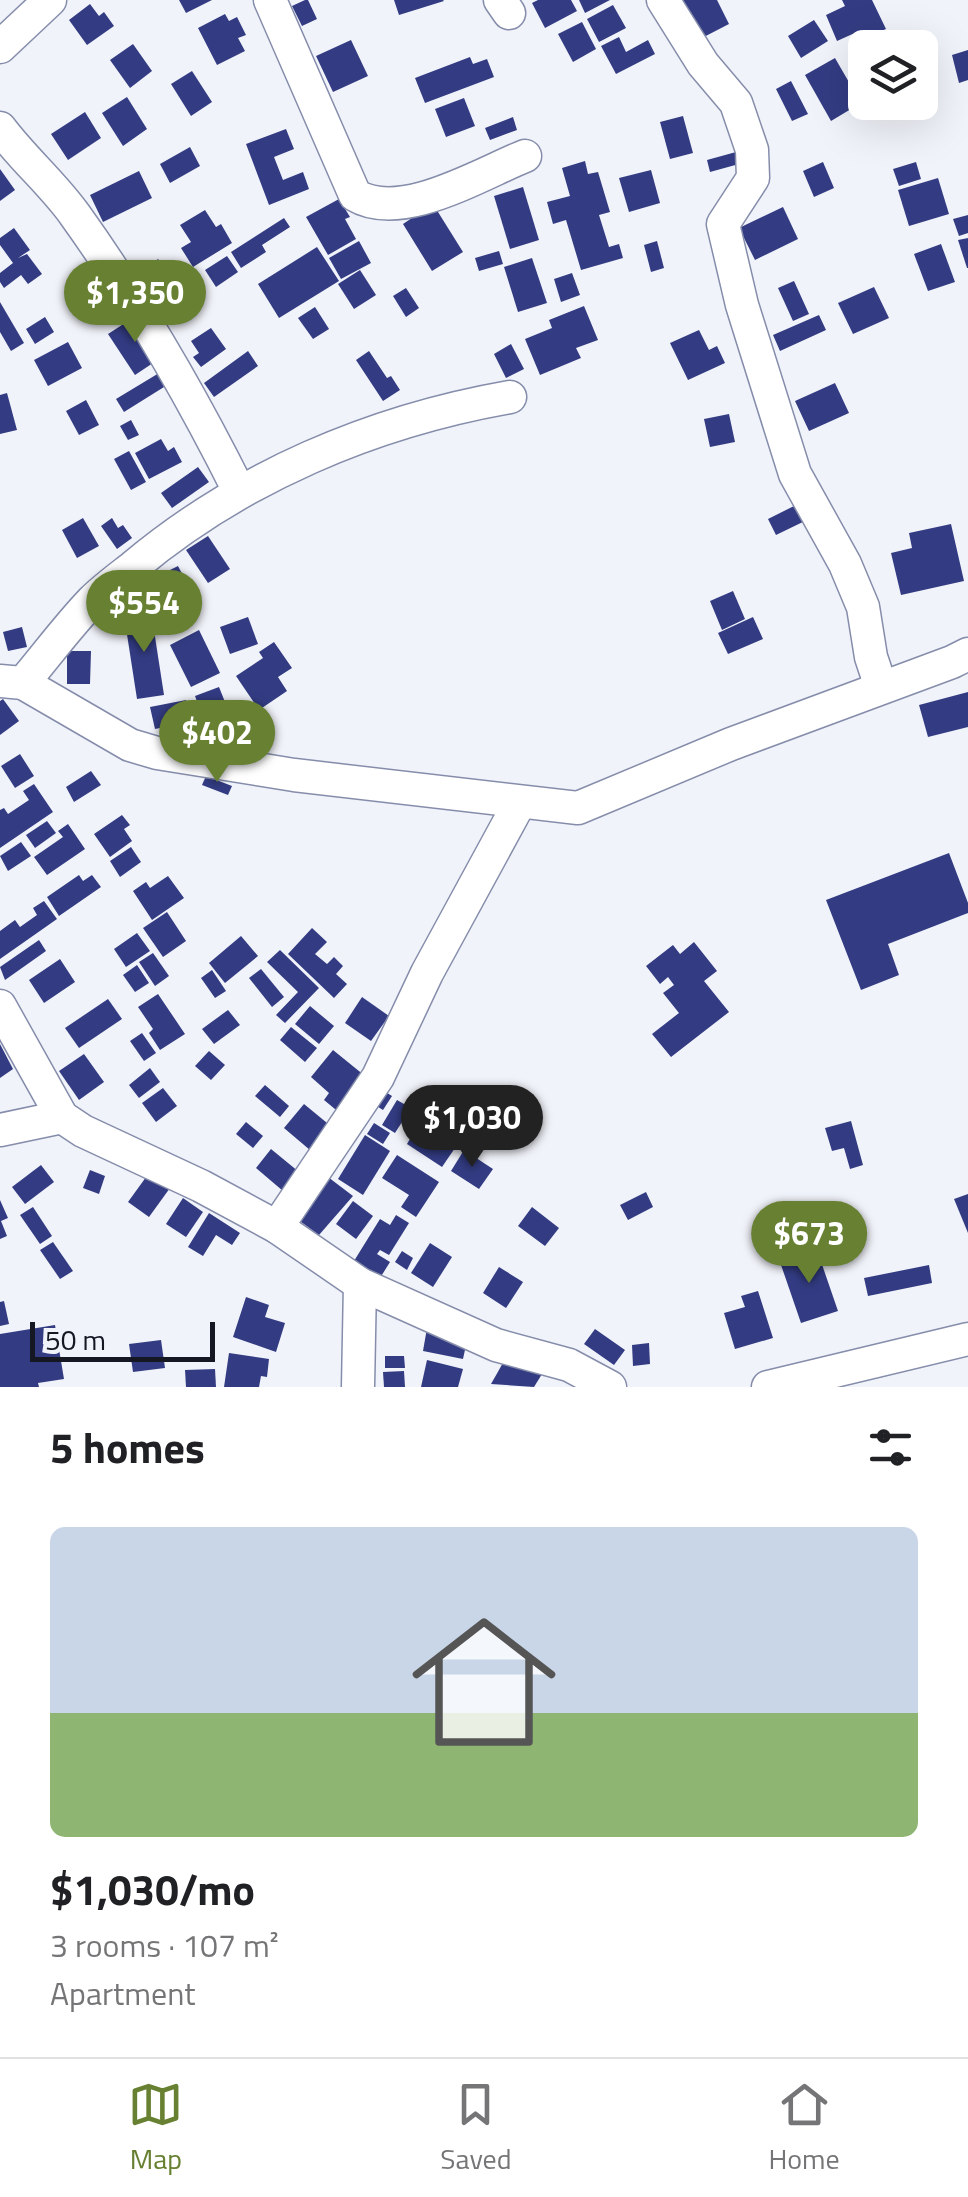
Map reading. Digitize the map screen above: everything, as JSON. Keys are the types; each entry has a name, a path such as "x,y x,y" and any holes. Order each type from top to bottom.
{"street":[{"path":"0,47 19,12 50,0"},
{"path":"270,0 356,195 371,205 416,201 526,156"},
{"path":"663,0 702,64 736,103 752,150 753,178 724,224 742,306 795,474 845,564 863,608 880,687"},
{"path":"0,128 72,211 141,311 191,395 240,491"},
{"path":"510,397 414,418 328,449 240,491 172,534 93,600 11,682 130,745 157,753 294,775 578,808 659,772 968,654"},
{"path":"277,1227 378,1077 426,973 520,802"},
{"path":"0,1006 62,1117 83,1131 201,1186 277,1227 360,1284 561,1376 610,1387"},
{"path":"0,1130 62,1117"},
{"path":"358,1387 360,1284"},
{"path":"768,1387 968,1339"}],"building":[{"path":"179,0 212,0 186,13"},
{"path":"305,0 317,19 302,26 292,6"},
{"path":"394,0 443,0 444,1 399,15"},
{"path":"571,0 577,11 545,28 532,3"},
{"path":"579,0 610,0 585,13"},
{"path":"677,0 717,0 729,24 698,40"},
{"path":"842,0 872,0 886,29 848,30 848,36 837,41 826,15 845,6"},
{"path":"90,4 99,16 104,12 114,26 87,45 69,20"},
{"path":"613,5 626,28 599,42 587,19"},
{"path":"225,14 229,21 237,17 246,35 238,38 245,51 217,65 198,28"},
{"path":"814,20 828,41 801,58 788,36"},
{"path":"582,22 596,49 573,62 558,34"},
{"path":"619,37 626,52 648,40 655,54 616,74 601,46"},
{"path":"351,40 368,76 333,92 316,56"},
{"path":"133,44 152,71 130,88 110,60"},
{"path":"968,50 968,80 959,83 952,55"},
{"path":"470,57 473,64 487,59 494,77 425,103 415,78"},
{"path":"835,58 848,80 848,111 831,121 805,75"},
{"path":"192,71 212,102 191,116 171,84"},
{"path":"791,81 808,114 792,121 776,89"},
{"path":"127,97 147,129 123,146 102,113"},
{"path":"464,98 475,126 446,137 435,109"},
{"path":"85,112 101,138 68,160 51,134"},
{"path":"683,116 693,153 670,159 660,122"},
{"path":"513,117 517,130 490,140 485,128"},
{"path":"286,129 294,149 274,157 283,180 303,172 309,189 269,205 246,144"},
{"path":"190,147 200,166 170,183 160,164"},
{"path":"736,152 739,164 710,172 707,160"},
{"path":"585,161 588,174 598,172 610,212 599,215 609,247 619,244 623,258 581,270 566,220 553,224 547,202 570,196 562,168"},
{"path":"823,162 834,188 814,197 803,171"},
{"path":"916,162 921,179 899,186 893,169"},
{"path":"0,169 15,190 0,201"},
{"path":"651,170 660,203 629,212 619,178"},
{"path":"139,171 152,198 103,222 90,195"},
{"path":"938,178 949,214 909,226 898,190"},
{"path":"523,187 539,240 510,249 494,196"},
{"path":"339,199 350,217 345,219 356,239 328,255 306,217"},
{"path":"433,204 463,252 432,271 403,224"},
{"path":"783,207 798,239 755,260 739,228"},
{"path":"205,210 216,227 221,224 232,243 193,267 181,248 191,242 180,225"},
{"path":"968,215 968,233 959,236 953,219"},
{"path":"284,218 290,227 262,245 266,252 241,268 231,252"},
{"path":"14,228 30,250 18,258 27,254 42,274 28,284 21,275 4,288 0,273 13,263 0,245 0,238"},
{"path":"968,238 968,268 967,268 958,240"},
{"path":"359,241 371,263 341,279 329,258"},
{"path":"657,241 664,268 651,272 644,245"},
{"path":"941,244 955,282 928,291 914,254"},
{"path":"317,247 339,281 279,318 258,284"},
{"path":"499,251 503,264 479,271 475,258"},
{"path":"227,256 238,272 216,287 205,270"},
{"path":"532,258 547,303 518,312 504,267"},
{"path":"158,259 174,281 147,302 130,280"},
{"path":"360,270 376,295 354,309 338,284"},
{"path":"572,273 580,295 561,302 554,279"},
{"path":"794,281 809,314 793,321 778,288"},
{"path":"874,287 889,318 853,334 838,303"},
{"path":"406,288 419,308 406,317 393,296"},
{"path":"0,302 24,343 11,351 0,332"},
{"path":"584,306 598,340 576,348 581,358 540,375 525,339 552,328 549,320"},
{"path":"315,307 329,329 313,339 298,318"},
{"path":"819,315 826,330 780,351 773,335"},
{"path":"136,316 162,357 135,375 108,334"},
{"path":"45,317 54,332 35,344 26,329"},
{"path":"211,328 226,349 201,367 193,357 199,353 191,341"},
{"path":"699,330 709,350 717,346 725,363 688,380 670,343"},
{"path":"68,342 82,368 48,386 34,360"},
{"path":"511,344 524,369 506,378 494,354"},
{"path":"248,351 258,366 214,397 204,383"},
{"path":"369,351 400,390 383,401 356,360"},
{"path":"164,370 172,382 124,412 116,399"},
{"path":"835,383 849,413 809,431 795,401"},
{"path":"7,393 17,430 0,434 0,395"},
{"path":"86,400 99,425 79,435 66,411"},
{"path":"729,414 735,442 710,447 704,419"},
{"path":"131,420 139,435 128,440 120,426"},
{"path":"161,439 168,451 174,447 182,462 149,479 135,453"},
{"path":"129,451 146,482 131,490 114,459"},
{"path":"198,467 209,482 172,508 161,493"},
{"path":"800,503 809,519 776,535 768,519"},
{"path":"83,518 99,546 77,558 62,530"},
{"path":"112,518 132,538 117,549 101,526"},
{"path":"951,524 964,581 901,595 891,553 912,548 909,533"},
{"path":"208,536 230,569 208,583 186,550"},
{"path":"178,566 188,585 179,590 168,571"},
{"path":"733,591 745,619 722,630 710,601"},
{"path":"151,611 164,695 137,699 124,615"},
{"path":"248,617 258,644 230,654 220,627"},
{"path":"753,617 763,639 728,654 718,633"},
{"path":"22,627 27,647 8,651 3,632"},
{"path":"199,630 220,673 191,687 170,645"},
{"path":"274,642 292,668 278,677 287,691 259,710 236,676 263,658 259,652"},
{"path":"67,651 91,651 90,684 67,684"},
{"path":"219,687 229,712 204,721 195,696"},
{"path":"968,692 968,727 928,737 919,705"},
{"path":"3,699 19,721 0,735 0,701"},
{"path":"186,700 191,722 155,729 150,707"},
{"path":"20,754 34,776 15,788 1,766"},
{"path":"91,771 101,785 74,802 66,787"},
{"path":"206,776 232,786 228,795 202,785"},
{"path":"34,784 53,812 0,848 0,810 4,808 8,814 29,800 23,791"},
{"path":"122,815 130,825 124,829 132,841 110,857 94,834"},
{"path":"47,821 56,833 35,848 26,835"},
{"path":"68,824 85,849 47,875 34,857 63,837 58,831"},
{"path":"21,842 31,856 8,871 0,856"},
{"path":"131,847 141,862 120,877 110,861"},
{"path":"949,853 968,903 968,913 888,944 899,975 861,990 826,900"},
{"path":"79,875 83,881 92,875 101,887 59,916 47,897"},
{"path":"168,876 184,898 152,920 133,891 146,882 150,888"},
{"path":"44,901 57,919 0,959 0,931 15,920 20,927 37,915 33,908"},
{"path":"167,912 186,941 163,957 143,928"},
{"path":"312,928 327,942 315,954 327,964 334,957 343,966 336,974 347,984 334,998 288,954"},
{"path":"137,933 150,951 126,967 114,949"},
{"path":"241,936 258,956 225,983 209,963"},
{"path":"39,940 46,951 5,980 0,967"},
{"path":"694,942 717,971 704,981 729,1012 671,1057 652,1034 679,1013 663,993 674,985 668,977 660,984 646,966 673,945 680,954"},
{"path":"280,950 319,988 285,1023 276,1015 298,992 267,962"},
{"path":"153,953 169,976 155,986 139,962"},
{"path":"60,959 75,982 44,1003 29,980"},
{"path":"137,965 149,983 135,992 123,975"},
{"path":"261,969 284,997 272,1007 249,978"},
{"path":"212,970 226,991 215,998 201,978"},
{"path":"158,994 185,1034 160,1050 149,1033 153,1029 138,1007"},
{"path":"362,997 389,1016 371,1041 345,1023"},
{"path":"108,999 122,1019 79,1048 65,1028"},
{"path":"310,1006 334,1026 319,1044 295,1024"},
{"path":"228,1010 240,1025 214,1044 202,1029"},
{"path":"291,1027 317,1048 305,1062 280,1040"},
{"path":"142,1033 156,1053 144,1061 130,1041"},
{"path":"0,1044 13,1069 0,1078"},
{"path":"333,1050 370,1080 341,1114 324,1100 329,1093 311,1077"},
{"path":"209,1051 225,1065 211,1080 195,1066"},
{"path":"84,1054 104,1082 79,1100 59,1071"},
{"path":"150,1068 160,1082 139,1098 129,1085"},
{"path":"265,1085 289,1106 280,1117 255,1096"},
{"path":"163,1088 177,1106 156,1122 142,1103"},
{"path":"384,1091 392,1096 383,1110 375,1105"},
{"path":"397,1100 411,1108 395,1133 382,1125"},
{"path":"304,1104 338,1132 317,1156 284,1128"},
{"path":"851,1121 863,1165 850,1169 844,1148 832,1151 825,1128"},
{"path":"246,1122 263,1136 253,1148 236,1134"},
{"path":"420,1122 457,1145 442,1167 407,1144"},
{"path":"374,1123 390,1133 383,1144 367,1134"},
{"path":"365,1135 390,1151 363,1195 338,1179"},
{"path":"271,1149 299,1172 283,1191 256,1168"},
{"path":"464,1150 493,1169 479,1189 451,1171"},
{"path":"397,1155 439,1182 416,1217 401,1207 409,1195 382,1178"},
{"path":"41,1165 54,1182 25,1204 12,1187"},
{"path":"90,1170 105,1176 99,1194 83,1188"},
{"path":"149,1173 170,1188 149,1217 128,1202"},
{"path":"328,1177 353,1196 319,1235 297,1219"},
{"path":"646,1192 653,1207 628,1220 620,1205"},
{"path":"968,1194 968,1233 954,1199"},
{"path":"183,1198 203,1212 186,1237 166,1224"},
{"path":"0,1200 8,1218 1,1221 7,1236 0,1239"},
{"path":"353,1201 373,1216 356,1239 336,1224"},
{"path":"33,1207 52,1236 40,1244 20,1215"},
{"path":"532,1207 559,1228 545,1246 518,1226"},
{"path":"209,1213 240,1233 232,1245 216,1235 203,1256 188,1247"},
{"path":"396,1215 409,1223 389,1255 380,1250 377,1254 390,1262 380,1278 354,1261 380,1219 390,1225"},
{"path":"53,1242 73,1271 60,1279 40,1250"},
{"path":"430,1243 452,1257 433,1287 411,1273"},
{"path":"817,1250 838,1311 801,1323 780,1262"},
{"path":"402,1251 413,1258 407,1270 395,1262"},
{"path":"929,1265 932,1283 868,1296 864,1278"},
{"path":"499,1267 523,1282 506,1308 483,1293"},
{"path":"758,1291 773,1338 735,1349 724,1313 745,1307 741,1296"},
{"path":"246,1297 269,1305 265,1317 285,1323 276,1352 233,1337"},
{"path":"4,1301 9,1324 0,1326 0,1302"},
{"path":"55,1325 64,1379 38,1383 39,1387 0,1387 0,1334"},
{"path":"427,1328 468,1336 463,1359 423,1351"},
{"path":"595,1329 625,1350 614,1365 584,1344"},
{"path":"161,1340 165,1368 133,1372 129,1344"},
{"path":"649,1343 650,1364 633,1366 632,1345"},
{"path":"229,1353 269,1359 267,1377 261,1376 259,1387 224,1387"},
{"path":"508,1354 542,1374 534,1387 491,1384"},
{"path":"385,1356 404,1356 405,1368 385,1368"},
{"path":"427,1360 463,1369 458,1387 421,1387"},
{"path":"215,1369 216,1387 186,1387 185,1370"},
{"path":"404,1371 405,1387 384,1387 383,1372"}]}
